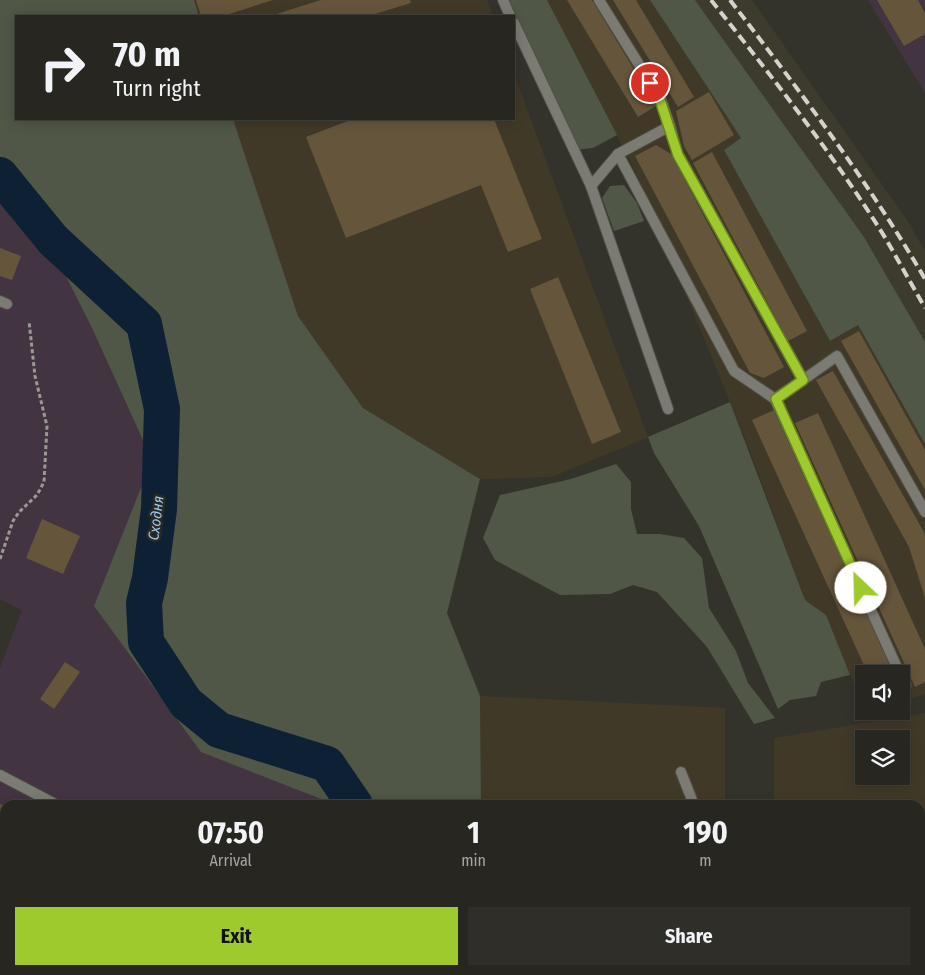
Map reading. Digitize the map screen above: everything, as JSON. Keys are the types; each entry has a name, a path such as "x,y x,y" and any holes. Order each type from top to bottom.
{"lane":[{"path":"503,0 510,15"},
{"path":"599,0 660,100 678,155 803,380"},
{"path":"515,25 591,186 668,409"},
{"path":"591,186 618,154 670,126"},
{"path":"618,154 734,371 776,399 896,665"},
{"path":"776,399 837,356 925,512"},
{"path":"681,772 692,800"},
{"path":"0,776 47,800"}],"path":[{"path":"0,559 19,512 37,495 44,482 46,426 35,376 29,320"}],"shaded area":[{"path":"194,0 487,0 493,15 199,15"},
{"path":"547,0 650,0 741,138 724,150 830,341 858,325 925,444 925,694 910,699 910,665 855,665 855,688 826,615 805,600 747,443 635,171"},
{"path":"695,0 752,0 907,220 925,251 925,342 864,237"},
{"path":"868,0 925,0 925,93"},
{"path":"515,77 648,437 552,477 480,479 363,408 298,316 233,120 515,120"},
{"path":"0,185 25,195 91,326 152,460 95,606 322,800 0,800 0,668 22,610 0,599"},
{"path":"480,696 725,708 725,800 481,800"},
{"path":"925,713 925,800 774,800 774,738 883,720 910,720 910,715"}],"green space":[{"path":"0,0 194,0 199,15 15,15 15,120 233,120 298,316 363,408 480,479 447,613 480,696 481,800 321,800 201,752 94,606 152,460 91,326 25,195 0,185"},
{"path":"509,0 547,0 617,135 593,148 575,150"},
{"path":"650,0 695,0 864,237 925,342 925,444 858,325 830,341 724,150 741,138"},
{"path":"624,185 637,203 644,221 614,231 602,198 610,186"},
{"path":"730,402 805,600 826,615 850,675 821,682 816,696 790,700 778,709 699,526 654,453 648,437"},
{"path":"616,464 631,482 631,509 637,534 660,534 684,538 702,558 709,608 736,651 748,683 775,718 754,724 707,647 657,592 633,585 610,594 560,595 495,560 483,538 500,495 571,479"}],"building":[{"path":"196,0 273,0 226,15 201,15"},
{"path":"321,0 410,0 411,3 371,15 273,15"},
{"path":"567,0 592,0 656,106 638,117"},
{"path":"613,0 636,0 694,97 678,107"},
{"path":"877,0 918,0 925,13 925,34 904,46"},
{"path":"709,92 734,135 692,160 684,146 676,111"},
{"path":"350,120 494,120 542,239 508,252 481,185 346,238 306,137"},
{"path":"656,145 671,154 784,367 764,378 750,373 635,156"},
{"path":"712,152 807,331 788,341 693,163"},
{"path":"0,248 21,256 12,280 0,276"},
{"path":"558,277 621,432 592,444 530,289"},
{"path":"859,331 925,450 925,490 841,341"},
{"path":"833,371 925,534 925,598 909,547 816,380"},
{"path":"774,410 891,665 864,665 752,420"},
{"path":"818,413 925,649 925,682 915,687 910,676 910,665 905,665 795,423"},
{"path":"42,519 80,536 63,574 26,558"},
{"path":"65,662 80,672 54,709 40,699"}],"waterway":[{"name":"Сходня","path":"0,175 53,240 144,324 162,409 159,509 150,578 144,603 146,642 186,703 219,730 327,764 352,800"}],"railway":[{"path":"711,0 779,87 845,177 886,239 925,308"},
{"path":"730,0 856,171 925,279"}],"route":[{"path":"650,83 660,100 678,155 803,380 776,399 861,588"}]}
